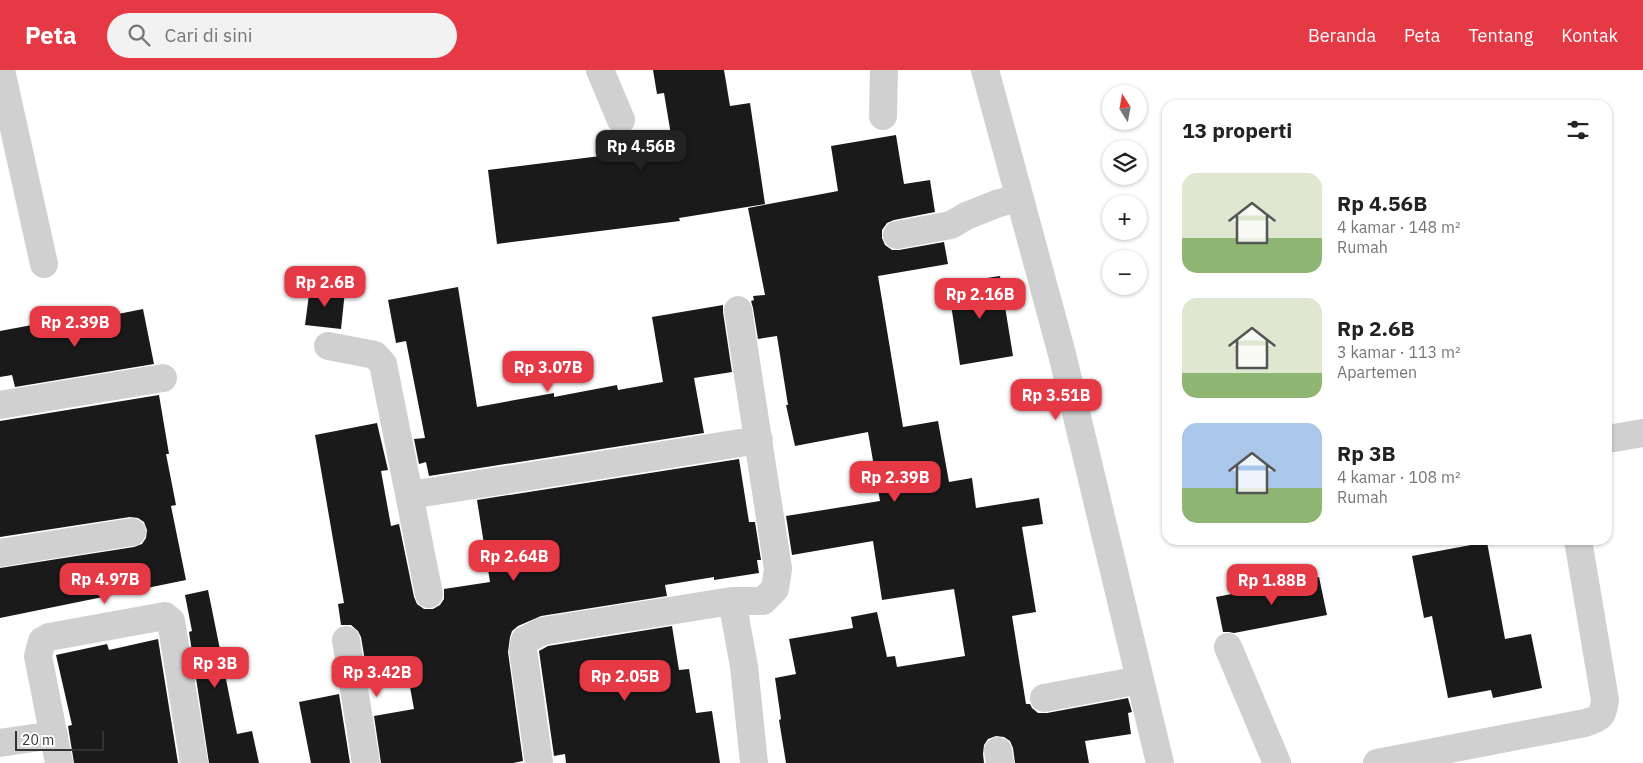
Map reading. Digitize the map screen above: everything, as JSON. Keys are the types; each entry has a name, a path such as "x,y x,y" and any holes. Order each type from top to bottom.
{"street":[{"path":"1,70 44,264"},
{"path":"600,70 621,120"},
{"path":"883,116 884,70"},
{"path":"985,70 1062,354 1160,763"},
{"path":"897,235 951,225 966,216 1000,203 1020,198"},
{"path":"539,763 523,650 525,640 543,631 732,601 763,601 775,590 778,570 738,310"},
{"path":"328,346 375,355 383,364 429,594"},
{"path":"0,405 163,378"},
{"path":"1612,438 1643,433"},
{"path":"410,495 759,440"},
{"path":"0,553 132,532"},
{"path":"1377,763 1597,720 1603,712 1605,700 1579,545"},
{"path":"732,601 744,666 754,763"},
{"path":"59,763 38,656 42,641 49,637 165,616 171,621 194,763"},
{"path":"346,640 366,763"},
{"path":"1228,647 1277,763"},
{"path":"1044,698 1140,680"},
{"path":"0,743 54,735"}],"building":[{"path":"653,70 724,70 730,106 750,103 765,204 679,218 680,221 497,244 488,170 673,147 664,93 657,94"},
{"path":"896,135 904,184 930,180 935,212 887,223 882,230 882,238 885,245 892,250 944,242 948,264 878,276 903,427 938,421 949,482 972,478 976,508 1039,498 1043,524 1022,527 1036,612 1012,616 1026,704 1030,704 1038,713 1047,713 1128,698 1132,712 1128,713 1131,734 1085,741 1089,763 1015,763 1010,741 1004,737 996,736 988,739 984,745 984,763 786,763 775,678 796,674 789,639 853,628 851,617 877,612 887,657 895,656 897,667 965,656 954,589 882,600 873,541 792,555 786,516 880,501 868,432 795,446 786,405 788,405 777,336 758,339 751,301 754,300 753,296 765,295 748,208 838,191 831,146"},
{"path":"1000,276 1013,356 960,365 948,284"},
{"path":"310,287 345,291 341,329 305,325"},
{"path":"458,287 477,407 554,393 554,397 617,385 618,390 663,382 652,317 723,305 732,372 694,378 704,433 429,476 426,462 419,464 414,439 425,438 406,341 396,343 388,300"},
{"path":"143,309 154,364 15,387 12,375 0,377 0,331 64,319 65,321 103,314 103,317"},
{"path":"159,395 169,454 166,454 176,505 171,506 186,580 0,618 0,568 134,547 142,544 146,538 147,530 144,522 138,518 130,517 0,537 0,421"},
{"path":"377,423 388,470 381,471 391,526 399,524 414,597 417,604 424,609 433,609 440,605 444,599 444,589 490,582 477,500 739,459 749,522 755,522 761,560 757,560 759,573 714,580 714,577 665,585 667,596 541,616 518,626 512,631 508,652 523,761 513,763 381,763 374,716 414,709 405,660 366,667 361,637 358,631 351,625 341,625 338,604 344,603 315,435"},
{"path":"1471,545 1488,545 1505,639 1531,634 1542,688 1493,698 1491,690 1448,698 1432,616 1424,618 1412,556"},
{"path":"1319,577 1327,615 1234,633 1223,632 1216,597"},
{"path":"208,590 237,734 252,731 259,763 209,763 189,632 192,631 185,595"},
{"path":"672,626 679,670 689,669 696,713 712,711 720,763 566,763 565,754 554,756 539,651 548,646"},
{"path":"158,639 178,763 74,763 68,726 72,725 56,655 107,644 109,650"},
{"path":"339,694 350,763 311,763 299,702"}]}
